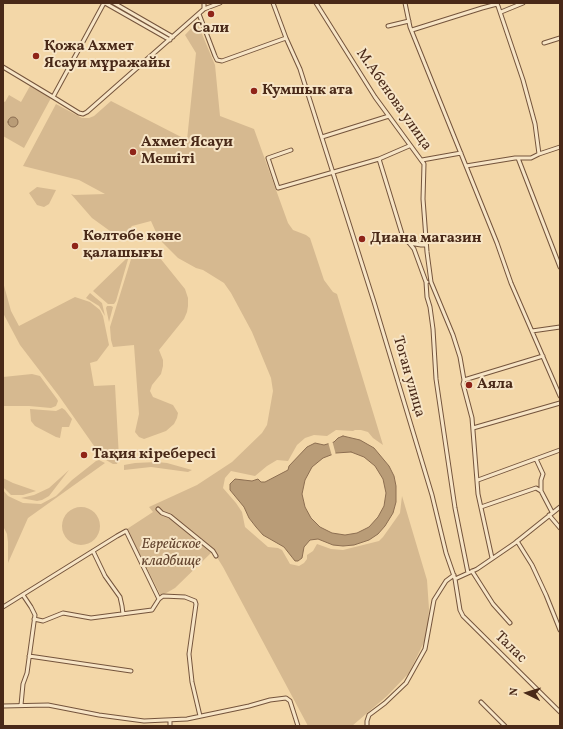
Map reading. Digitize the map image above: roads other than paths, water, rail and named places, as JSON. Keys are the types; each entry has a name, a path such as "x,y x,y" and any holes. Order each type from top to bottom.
{"street":[{"path":"53,97 104,3 170,40"},
{"path":"114,3 174,37"},
{"path":"204,3 204,9"},
{"path":"3,67 83,114 174,37 204,9 220,3"},
{"name":"Тоган улица","path":"273,3 286,38 300,69 374,302 432,495 446,552 454,575 460,610 463,616"},
{"name":"М.Абенова улица","path":"316,3 375,97 409,146 424,164 422,181 426,245 431,282 453,335 460,357 464,380 463,384 468,400 473,428 481,507 492,558"},
{"name":"М.Абенова улица","path":"405,3 412,30 511,283 560,396"},
{"path":"501,12 523,3"},
{"path":"412,30 488,5 497,4 523,80 535,124 539,154"},
{"path":"199,14 217,60 222,61 286,38"},
{"path":"388,26 409,20"},
{"path":"544,44 560,38"},
{"path":"322,137 389,116"},
{"path":"291,150 268,158 278,188 379,159 409,146"},
{"path":"466,166 518,158 531,158 560,147"},
{"path":"422,160 461,153"},
{"path":"518,158 560,267"},
{"name":"Тоган улица","path":"379,159 402,234 414,249 426,282 427,297 434,328 436,379 454,508 468,573"},
{"path":"408,243 426,245"},
{"path":"426,282 431,282"},
{"path":"532,331 560,327"},
{"path":"464,380 543,356"},
{"path":"473,428 560,403"},
{"path":"478,480 560,450"},
{"path":"536,459 543,474 541,480 541,490 551,514 560,528"},
{"path":"481,507 536,488 541,490"},
{"path":"455,579 472,571 517,541 560,507"},
{"path":"158,509 162,513 170,516 213,551 216,556"},
{"path":"3,608 61,570 126,532 159,598"},
{"path":"517,541 532,565 560,630"},
{"path":"93,551 105,576 120,597 123,614"},
{"path":"472,571 493,604 510,623"},
{"path":"367,726 369,715 385,703 406,683 425,649 434,600 446,581 454,575"},
{"path":"22,705 23,684 27,673 35,615 32,606 23,595"},
{"path":"34,619 43,620 63,613 91,618 152,610 159,598 163,596 185,598 195,601 196,604 189,654 192,682 200,716"},
{"name":"Талас","path":"463,616 560,712"},
{"path":"29,656 131,671"},
{"path":"3,706 48,705 126,720 144,721 187,719 286,698 290,701 298,726"},
{"path":"481,702 506,726"},
{"path":"170,720 170,726"}],"place":[{"name":"Сали","path":"211,14"},
{"name":"Қожа Ахмет Ясауи мұражайы","path":"36,56"},
{"name":"Кумшык ата","path":"254,91"},
{"name":"Ахмет Ясауи Мешіті","path":"133,152"},
{"name":"Диана магазин","path":"362,239"},
{"name":"Көлтөбе көне қалашығы","path":"75,246"},
{"name":"Аяла","path":"469,385"},
{"name":"Тақия кіребересі","path":"84,455"}],"park label":[{"name":"Еврейское кладбище","path":"171,554"}]}
